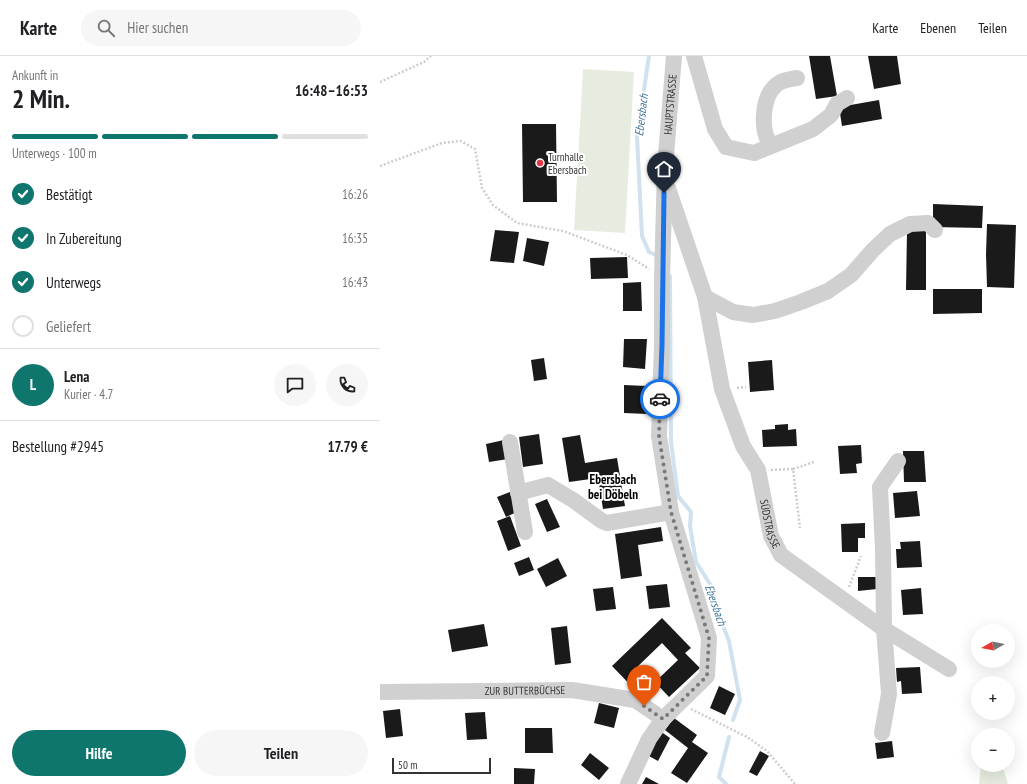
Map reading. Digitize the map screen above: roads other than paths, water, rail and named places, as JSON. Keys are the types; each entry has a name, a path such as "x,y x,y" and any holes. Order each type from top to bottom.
{"street":[{"name":"HAUPTSTRASSE","path":"628,784 649,740 663,719 707,676 709,638 671,512 659,436 665,179 674,56"},
{"path":"694,56 715,129 726,147 754,153 813,129 831,115 837,104 846,98"},
{"path":"770,146 764,124 764,109 768,98 778,83 796,78"},
{"name":"SÜDSTRASSE","path":"665,179 705,297 722,389 743,446 758,470 771,536 781,555 884,629 950,669"},
{"path":"705,297 733,312 753,315 775,311 828,291 851,275 873,250 890,234 910,224 928,223 934,230"},
{"path":"510,442 524,532"},
{"path":"882,733 889,694 884,629 880,487 898,461"},
{"path":"518,493 548,485 607,523 671,512"},
{"name":"ZUR BUTTERBÜCHSE","path":"380,692 572,690 635,700 663,719"}],"waterway":[{"name":"Ebersbach","path":"649,56 637,137 642,236 649,252 659,256"},
{"name":"Ebersbach","path":"670,276 671,442 678,496 691,512 690,526 696,562 710,584 718,613 729,641 740,700 733,720"},
{"name":"Ebersbach","path":"726,784 719,777 729,737"}],"place":[{"name":"Turnhalle Ebersbach","path":"540,163"}],"district":[{"name":"Ebersbach bei Döbeln","path":"613,486"}]}
